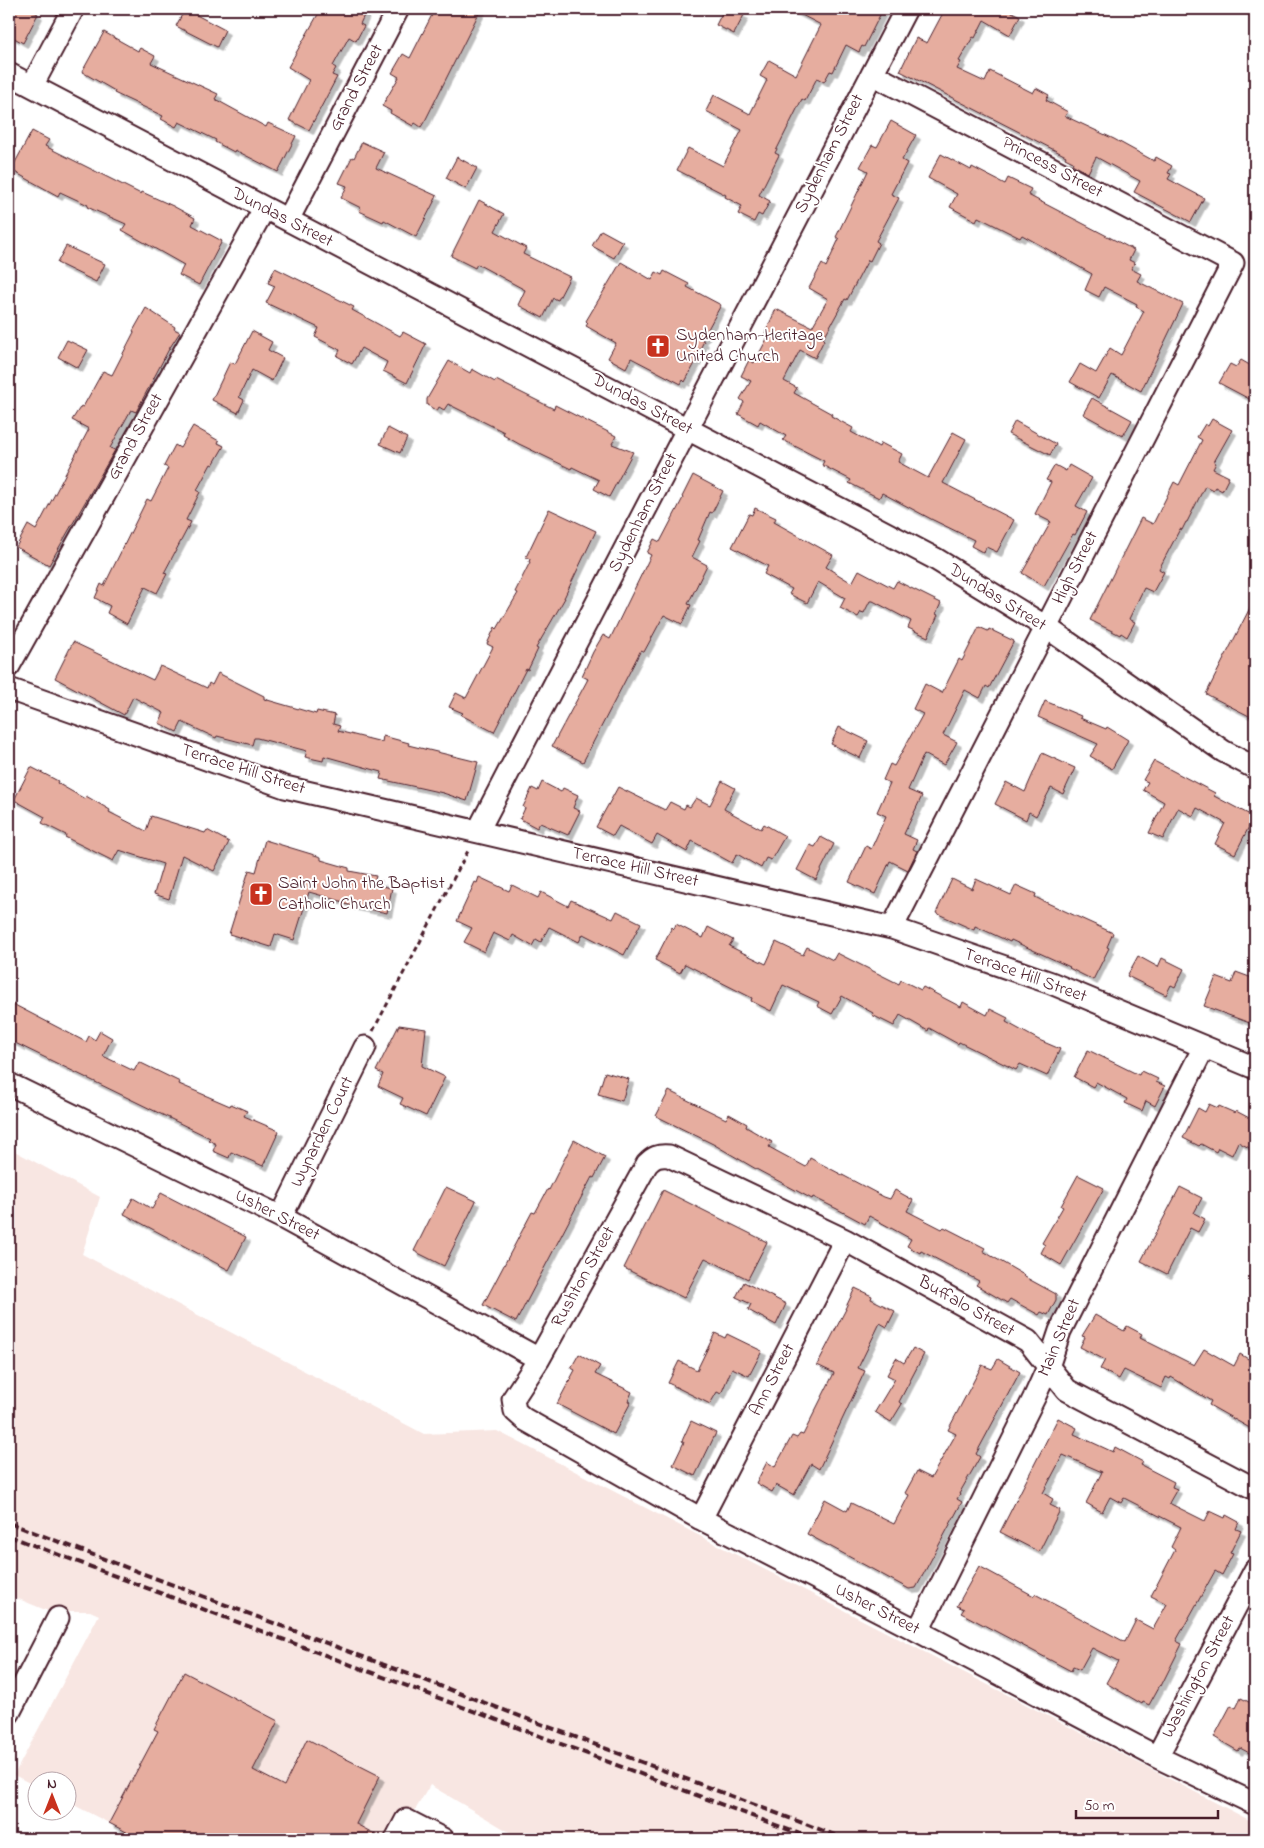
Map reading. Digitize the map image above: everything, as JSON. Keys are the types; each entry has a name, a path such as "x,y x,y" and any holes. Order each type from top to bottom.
{"street":[{"path":"32,86 73,9"},
{"name":"Grand Street","path":"288,220 398,9"},
{"name":"Sydenham Street","path":"478,831 906,9"},
{"name":"Dundas Street","path":"9,74 934,558 1046,627 1223,751 1255,768"},
{"name":"Princess Street","path":"872,74 1233,263"},
{"name":"Grand Street","path":"9,666 264,209"},
{"name":"High Street","path":"892,928 1233,263"},
{"name":"Terrace Hill Street","path":"9,688 284,787 892,928 1051,983 1255,1068"},
{"name":"Wynarden Court","path":"281,1217 364,1047"},
{"name":"Main Street","path":"918,1631 1036,1396 1060,1331 1204,1047"},
{"name":"Usher Street","path":"9,1084 281,1217 539,1359"},
{"name":"Buffalo Street","path":"656,1156 668,1156 845,1240 1028,1341 1067,1390 1255,1489"},
{"name":"Rushton Street","path":"513,1399 539,1359 647,1164 656,1156"},
{"name":"Ann Street","path":"701,1519 845,1240"},
{"name":"Usher Street","path":"513,1399 516,1411 524,1419 701,1519 1157,1757 1255,1804"},
{"name":"Washington Street","path":"1157,1757 1255,1570"},
{"path":"9,1713 58,1618"},
{"path":"396,1839 406,1820 444,1839"}],"path":[{"path":"364,1047 478,831"}],"shaded area":[{"path":"9,1148 100,1197 82,1254 424,1434 497,1431 1255,1823 1255,1839 509,1839 511,1833 430,1785 398,1839 140,1839 78,1807 78,1770 28,1770 28,1782 14,1775 99,1615 90,1611 48,1611 9,1595"}],"building":[{"path":"9,9 29,9 38,14 23,43 9,35"},
{"path":"185,9 225,30 217,47 176,26"},
{"path":"321,9 367,9 360,24 364,26 356,41 349,37 333,66 336,68 332,75 337,77 309,130 289,120 309,80 288,67"},
{"path":"435,9 481,9 426,119 421,127 415,123 413,126 390,113 391,111 382,106 399,77 392,73 403,54 410,58"},
{"path":"724,9 732,9 744,15 734,34 716,25"},
{"path":"790,9 883,9 864,47 862,46 859,52 846,45 833,72 830,71 824,82 817,78 805,101 802,99 775,153 779,155 759,195 770,201 762,216 758,214 754,222 738,214 742,206 725,197 726,195 677,170 688,148 723,166 742,130 706,111 714,95 750,114 767,80 760,76 769,60 796,75 821,25"},
{"path":"945,9 1006,9 1020,16 1010,35 984,20 975,38 973,37 959,61 961,62 957,69 985,82 990,71 1033,93 1036,88 1049,95 1046,100 1068,112 1065,116 1114,139 1154,161 1156,157 1172,166 1168,173 1171,174 1168,179 1204,198 1191,222 1134,192 1140,181 1096,157 1088,173 1072,164 1073,162 1065,158 1066,156 900,71 916,38 927,43"},
{"path":"104,32 138,51 140,48 155,56 151,63 218,94 215,99 266,127 268,123 296,136 278,172 235,150 234,152 215,142 216,140 179,122 176,127 161,119 163,116 114,93 115,91 82,72"},
{"path":"891,121 916,135 902,160 907,163 891,194 899,198 876,241 879,243 870,261 868,260 847,300 845,299 815,358 800,350 784,381 797,388 794,393 853,428 851,432 879,447 881,443 902,454 898,462 928,478 953,432 966,439 943,483 1014,520 997,552 986,547 984,553 971,546 974,540 882,493 879,498 849,483 851,480 822,465 824,461 783,440 786,436 760,421 758,425 738,414 744,402 740,399 751,381 741,376 749,360 754,363 769,335 765,333 776,309 812,327 828,299 809,288 822,264 826,267 839,239 836,237 868,171 860,167 872,145 877,147"},
{"path":"32,131 49,140 45,146 141,194 142,192 173,206 195,218 192,225 222,241 199,285 179,275 184,265 122,230 126,224 87,207 88,205 60,192 58,196 11,170"},
{"path":"362,142 384,152 376,168 437,196 416,237 384,220 383,222 359,211 361,208 341,198 347,186 339,183"},
{"path":"941,154 971,170 972,167 1005,184 1008,178 1031,189 1028,195 1134,250 1129,260 1135,263 1131,269 1141,274 1137,281 1183,304 1141,391 1112,375 1099,398 1070,382 1080,364 1096,373 1110,348 1121,355 1144,311 1136,307 1137,304 1104,287 1099,297 1085,290 1092,274 1022,235 1020,238 978,217 976,221 950,207 957,194 928,178"},
{"path":"457,157 477,168 466,189 446,178"},
{"path":"479,200 504,214 495,231 526,248 523,254 570,277 558,300 553,298 543,318 518,305 525,290 477,264 475,268 451,256"},
{"path":"601,230 623,242 614,258 592,246"},
{"path":"66,246 105,264 96,282 57,263"},
{"path":"621,262 652,280 656,272 662,275 664,271 689,284 687,287 721,305 702,340 704,341 699,351 701,352 685,382 683,380 681,384 631,358 626,368 608,358 616,343 586,326 588,323 586,321"},
{"path":"275,268 354,307 352,310 400,336 403,332 426,344 407,383 383,371 387,362 361,348 352,364 337,356 340,350 315,337 319,328 266,303 275,286 268,283"},
{"path":"146,308 180,332 136,412 131,410 110,448 115,450 49,565 16,547 28,525 36,530 89,429 72,420 81,406 83,407 103,371 112,375"},
{"path":"252,331 272,342 268,350 283,358 272,381 252,370 239,397 244,400 238,413 212,400 230,362 235,364"},
{"path":"67,340 88,350 78,368 58,357"},
{"path":"1241,360 1255,368 1255,402 1219,383 1230,364 1236,367"},
{"path":"449,361 470,373 472,369 495,382 496,380 554,409 555,405 616,436 612,444 633,452 609,497 594,489 599,480 519,444 503,435 504,432 448,404 444,410 439,407 437,411 427,405 427,399"},
{"path":"1092,398 1132,420 1123,436 1083,414"},
{"path":"1212,419 1232,430 1214,462 1216,463 1213,469 1229,477 1222,491 1215,487 1213,490 1205,486 1187,522 1182,530 1180,529 1159,569 1164,572 1153,592 1144,588 1129,619 1135,622 1127,637 1090,620 1141,518 1153,524 1174,482 1179,485 1202,440 1197,437 1205,424 1208,426"},
{"path":"1015,421 1056,444 1050,455 1008,434"},
{"path":"193,426 224,446 213,465 211,464 197,490 200,492 186,520 191,522 164,573 167,574 157,593 145,587 127,624 107,613 110,606 95,598 101,584 104,586 147,499 151,501 168,468 164,466 175,445 180,448"},
{"path":"388,428 407,438 400,453 380,444"},
{"path":"1055,465 1066,471 1069,465 1092,478 1076,506 1087,512 1044,586 1022,573 1051,522 1035,514 1051,482 1046,480"},
{"path":"693,475 723,491 712,513 710,512 692,557 707,565 688,604 691,605 682,624 664,615 644,652 641,650 583,762 552,746 588,679 582,676 593,652 603,635 610,639 651,555 647,553 654,539 660,542"},
{"path":"755,508 776,518 774,522 833,555 826,567 852,583 859,570 893,588 897,581 941,603 928,637 908,628 911,621 873,601 870,601 864,613 861,612 858,617 840,608 845,598 818,582 807,603 789,594 792,589 764,574 768,566 732,547 749,514 752,515"},
{"path":"549,509 596,531 565,598 536,648 538,649 528,670 526,669 494,732 461,715 463,713 449,707 456,693 466,698 493,647 487,644 495,627 497,629 518,593 515,592 530,562 530,559 526,557"},
{"path":"1255,598 1255,719 1206,694"},
{"path":"979,627 988,631 989,629 1014,641 989,688 986,686 980,698 965,690 943,735 957,742 944,765 924,754 908,790 922,796 904,834 917,840 913,849 917,851 908,870 890,861 875,894 849,882 866,846 871,849 886,816 877,812 890,783 883,780 890,764 894,766 923,714 913,709 925,684 942,693 959,659 962,661"},
{"path":"73,642 153,680 160,666 207,688 209,683 212,685 218,673 264,696 264,699 316,714 317,711 335,715 333,724 340,726 338,731 382,742 383,736 409,743 408,745 478,762 467,801 443,793 380,779 382,772 324,756 323,761 305,757 307,751 257,738 254,738 252,745 217,736 216,738 182,722 177,732 159,723 164,713 133,697 124,715 55,678"},
{"path":"1045,701 1106,729 1107,727 1128,740 1112,769 1090,756 1098,744 1038,717"},
{"path":"839,727 868,741 860,758 831,744"},
{"path":"1042,753 1075,768 1063,794 1051,788 1036,816 1029,812 1026,820 995,804 1006,782 1025,792"},
{"path":"1154,761 1215,793 1214,796 1254,817 1235,854 1215,844 1225,823 1197,808 1193,816 1178,808 1163,839 1149,833 1164,802 1143,790 1148,782 1143,780"},
{"path":"31,767 58,781 57,783 85,799 86,796 110,810 109,812 146,831 151,816 205,833 207,830 229,842 214,871 182,855 169,899 154,894 163,864 119,850 113,861 42,823 45,817 14,800"},
{"path":"722,781 735,788 724,809 761,829 764,824 785,836 771,860 766,858 761,868 737,854 732,863 692,841 687,852 657,835 652,844 619,826 613,836 596,827 618,787 665,810 670,802 684,809 686,805 690,807 696,798 710,805"},
{"path":"542,782 561,792 563,788 578,795 573,808 580,811 568,835 540,823 537,828 520,819 525,808 523,807 532,788 538,791"},
{"path":"821,837 834,844 816,880 797,870 810,845 815,847"},
{"name":"Saint John the Baptist Catholic Church","path":"265,840 321,857 321,860 349,868 349,871 376,876 375,880 382,881 381,886 392,888 387,913 344,904 344,902 309,892 294,940 275,934 271,947 229,934 249,870 256,872"},
{"path":"479,877 509,891 512,885 538,898 541,892 568,906 571,900 613,919 617,911 641,923 624,955 583,934 579,942 549,927 541,942 536,939 532,946 513,935 510,941 493,933 484,952 464,942 472,928 457,921"},
{"path":"952,879 972,889 976,879 1011,895 1016,885 1036,894 1035,897 1043,901 1113,933 1107,947 1109,948 1093,980 1070,967 1011,940 1010,942 975,926 974,930 936,913"},
{"path":"676,924 703,938 708,927 733,940 729,946 766,964 776,942 803,955 807,947 833,960 837,953 899,984 901,980 921,990 923,987 961,1007 963,1002 987,1015 990,1009 1008,1018 1006,1022 1060,1049 1047,1076 1020,1064 1016,1070 959,1042 958,1044 929,1028 928,1031 900,1015 894,1026 842,996 832,1014 817,1006 819,1002 783,985 771,1011 751,1001 752,998 685,964 680,973 655,960 672,927 674,929"},
{"path":"1138,956 1158,967 1162,958 1184,969 1175,987 1171,985 1166,995 1127,976"},
{"path":"1236,972 1255,979 1255,1025 1204,1006 1216,977 1232,983"},
{"path":"9,1002 86,1042 89,1036 95,1040 100,1031 112,1038 103,1056 134,1071 139,1062 180,1082 179,1084 230,1106 231,1104 247,1111 244,1116 279,1131 263,1166 231,1152 229,1158 213,1151 216,1144 208,1140 210,1138 9,1040"},
{"path":"399,1025 426,1029 422,1066 445,1077 426,1116 400,1104 403,1098 378,1086 383,1074 376,1071"},
{"path":"1088,1050 1139,1075 1141,1071 1158,1079 1156,1082 1165,1086 1155,1106 1146,1101 1142,1111 1125,1103 1127,1099 1096,1082 1093,1087 1074,1077"},
{"path":"605,1072 629,1079 622,1101 598,1094"},
{"path":"669,1091 726,1119 729,1114 747,1124 746,1127 772,1142 769,1147 806,1167 810,1158 884,1197 890,1199 895,1190 913,1200 907,1211 985,1248 983,1251 1056,1294 1056,1300 1048,1315 1041,1312 1039,1315 1010,1299 1007,1303 976,1285 979,1281 921,1251 920,1253 907,1246 911,1239 869,1216 865,1224 813,1197 812,1199 713,1144 656,1116"},
{"path":"1209,1104 1235,1113 1236,1111 1255,1121 1255,1151 1238,1142 1232,1155 1218,1148 1216,1152 1201,1144 1199,1146 1183,1138 1198,1108 1205,1112"},
{"path":"574,1140 605,1157 594,1178 592,1177 516,1322 483,1305 532,1212 535,1213 549,1190"},
{"path":"1078,1175 1104,1188 1061,1265 1041,1253 1045,1245 1042,1243 1063,1207 1061,1206"},
{"path":"446,1187 476,1201 444,1266 414,1251"},
{"path":"1180,1187 1202,1198 1194,1213 1205,1219 1198,1232 1190,1228 1167,1274 1141,1261"},
{"path":"663,1190 767,1242 748,1279 705,1258 684,1298 624,1268"},
{"path":"161,1193 246,1237 229,1270 124,1214 133,1198 152,1209"},
{"path":"744,1282 786,1304 776,1325 748,1310 751,1304 736,1297"},
{"path":"855,1288 872,1296 871,1299 895,1311 887,1327 880,1323 858,1368 865,1371 819,1469 811,1464 794,1495 776,1485 772,1492 756,1483 767,1462 775,1467 792,1436 797,1438 800,1434 803,1435 834,1373 817,1365"},
{"path":"1095,1315 1124,1331 1127,1326 1142,1334 1140,1338 1194,1365 1204,1349 1234,1366 1240,1354 1255,1363 1255,1431 1209,1405 1211,1401 1171,1377 1170,1379 1166,1377 1161,1388 1124,1370 1119,1379 1100,1369 1105,1360 1080,1347 1085,1337 1082,1336"},
{"path":"715,1333 725,1338 727,1334 762,1351 749,1376 732,1368 721,1394 717,1392 710,1404 668,1383 679,1361 697,1370"},
{"path":"913,1348 924,1354 899,1402 902,1404 891,1422 875,1412 895,1379 887,1375 896,1358 904,1363"},
{"path":"579,1354 600,1366 595,1374 632,1392 628,1401 631,1402 614,1434 557,1404 575,1370 571,1368"},
{"path":"998,1359 1020,1372 976,1454 980,1457 957,1499 962,1502 916,1588 909,1589 807,1534 825,1499 847,1511 851,1503 894,1524 909,1495 905,1493 917,1471 931,1478 956,1434 948,1430 982,1365 992,1369"},
{"path":"1058,1418 1077,1428 1074,1434 1113,1452 1115,1447 1143,1462 1141,1465 1174,1482 1172,1487 1177,1489 1169,1503 1205,1521 1210,1511 1225,1518 1226,1515 1239,1522 1236,1529 1241,1531 1230,1553 1233,1554 1222,1575 1215,1571 1176,1641 1182,1644 1161,1686 1149,1705 1143,1702 1142,1704 1106,1683 1118,1661 1092,1648 1080,1670 1073,1667 1071,1671 961,1613 964,1609 957,1606 979,1566 1125,1642 1136,1620 1153,1629 1167,1604 1151,1596 1175,1550 1171,1547 1181,1527 1124,1498 1121,1503 1110,1497 1102,1512 1086,1503 1102,1472 1063,1455 1043,1493 1053,1499 1050,1505 1060,1510 1039,1552 1000,1532"},
{"path":"691,1421 716,1433 695,1476 673,1465"},
{"path":"184,1672 278,1721 253,1770 284,1786 307,1739 380,1776 356,1824 384,1839 140,1839 109,1823 158,1731 154,1729"},
{"path":"1241,1698 1255,1705 1255,1756 1240,1748 1238,1751 1214,1737 1231,1705 1236,1708"}],"railway":[{"path":"9,1523 845,1839"},
{"path":"9,1536 813,1839"}],"place":[{"name":"Sydenham-Heritage United Church","path":"658,346"},
{"name":"Saint John the Baptist Catholic Church","path":"261,894"}]}
